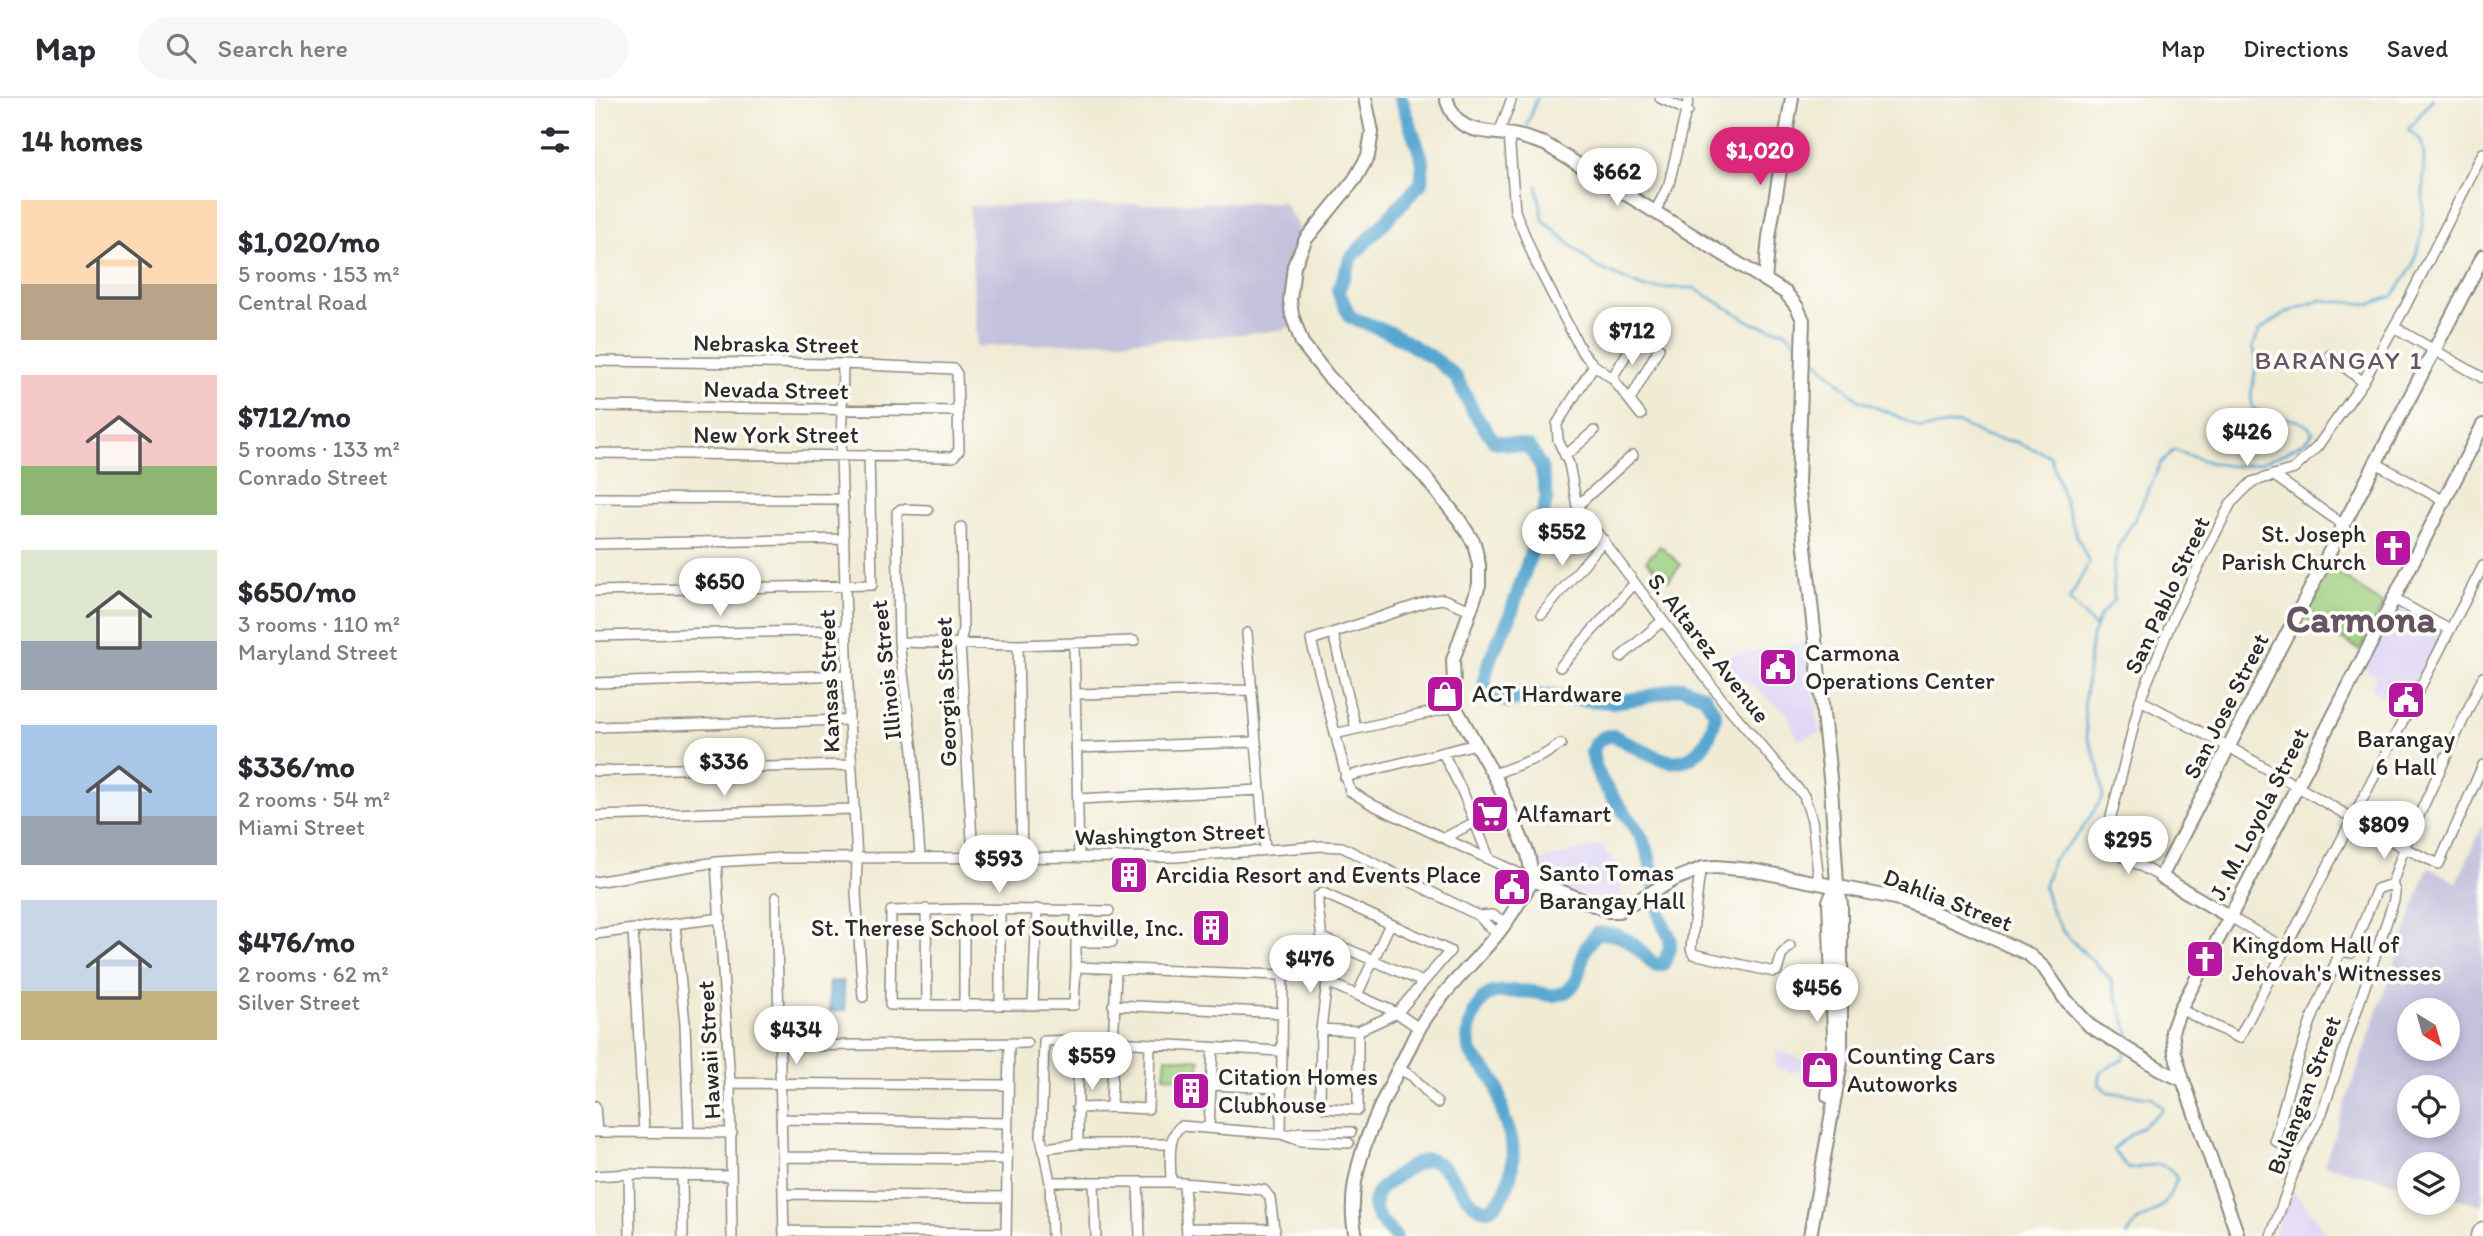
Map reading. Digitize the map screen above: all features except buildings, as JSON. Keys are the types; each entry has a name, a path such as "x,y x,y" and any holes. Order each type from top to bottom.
{"highway":[{"path":"2479,1236 2483,1230"}],"main road":[{"path":"1356,1236 1352,1220 1352,1201 1366,1140 1419,1028 1453,983 1502,928 1533,880 1528,854 1494,774 1455,707 1453,660 1479,585 1479,565 1474,543 1444,500 1407,457 1328,376 1302,343 1292,315 1290,300 1294,266 1306,239 1355,179 1369,156 1371,132 1365,98"},
{"path":"1446,98 1454,117 1462,124 1476,132 1504,133 1545,144 1786,293 1803,320 1798,483 1831,787 1836,886 1841,904 1842,1062 1810,1236"},
{"path":"1765,280 1769,236 1792,98"},
{"name":"San Jose Street","path":"2161,877 2483,256"},
{"name":"J. M. Loyola Street","path":"2238,1236 2183,1080 2172,1031 2180,1009 2483,425"},
{"name":"Dahlia Street","path":"1533,880 1609,911 1619,911 1655,888 1703,868 1751,870 1895,898 1953,920 2028,954 2044,968 2065,999 2090,1027 2183,1080"},
{"path":"2161,877 2229,917"},
{"path":"1802,1236 1833,1061 1833,976 1829,901 1836,886"}],"street":[{"path":"1512,98 1504,133 1515,211 1541,274 1582,352 1612,378 1641,415"},
{"path":"1660,98 1688,111"},
{"path":"1655,212 1669,184 1689,98"},
{"name":"San Pablo Street","path":"2161,877 2109,849 2106,836 2140,700 2175,613 2231,503 2252,482 2294,470 2317,447 2363,382 2483,153"},
{"path":"2394,327 2483,378"},
{"path":"1612,378 1640,332"},
{"path":"1630,400 1659,348"},
{"path":"2330,355 2363,382"},
{"name":"Nebraska Street","path":"595,361 843,364 954,369 957,411"},
{"name":"Kansas Street","path":"843,364 841,454 849,720 863,997"},
{"name":"S. Altarez Avenue","path":"1594,365 1557,424 1558,440 1565,456 1577,506 1724,702 1804,796 1812,820 1819,882"},
{"name":"Nevada Street","path":"595,406 957,411"},
{"name":"New York Street","path":"595,453 953,457 959,450 957,411"},
{"path":"1565,456 1594,431"},
{"path":"595,591 871,585 869,455"},
{"path":"1577,506 1633,455"},
{"path":"2375,461 2444,501"},
{"path":"2273,475 2342,524"},
{"path":"595,498 843,499"},
{"name":"Illinois Street","path":"920,857 913,751 899,642 897,512 901,509 928,510"},
{"name":"Georgia Street","path":"961,527 963,619 960,643 973,856"},
{"path":"595,544 844,539"},
{"path":"1542,614 1604,540"},
{"path":"2180,1009 2239,1038 2483,566"},
{"path":"1560,667 1634,584"},
{"path":"2394,598 2450,630"},
{"path":"1471,610 1443,599 1429,601 1311,640 1350,791 1533,880"},
{"path":"1621,657 1662,621"},
{"path":"595,636 847,630"},
{"path":"1247,633 1265,850"},
{"path":"1333,633 1356,729"},
{"path":"899,642 1018,645 1134,641"},
{"path":"1074,644 1079,858"},
{"path":"1018,645 1022,858"},
{"path":"595,683 848,675"},
{"name":"Bulangan Street","path":"2271,1236 2299,1157 2322,1112 2375,958 2394,900 2395,891 2392,884 2404,848 2483,677"},
{"path":"1076,694 1251,690"},
{"path":"2140,700 2229,747 2404,848 2439,864 2483,765"},
{"path":"1334,734 1455,707"},
{"path":"595,727 849,720"},
{"path":"1076,748 1255,743"},
{"path":"1345,777 1476,744"},
{"path":"1494,774 1542,756 1561,744"},
{"path":"1443,753 1489,858"},
{"path":"595,771 851,765"},
{"path":"1077,799 1260,790"},
{"path":"595,816 853,809"},
{"path":"1444,838 1475,822"},
{"name":"Washington Street","path":"595,882 716,862 781,858 1175,857 1342,847 1479,916 1492,915 1502,928"},
{"name":"Hawaii Street","path":"716,862 730,1083 732,1236"},
{"path":"1703,868 1699,878 1691,949 1693,954 1774,972 1777,971 1782,954 1790,946"},
{"path":"2299,1157 2275,1140 2311,1021 2341,950 2351,953 2377,889 2392,884"},
{"path":"1321,1030 1358,1031 1397,1013 1450,951 1323,893 1318,896 1327,982 1321,1030 1320,1104 1325,1108 1358,1110 1358,1031"},
{"path":"776,897 784,1234 1006,1234 1009,1044"},
{"path":"926,909 927,1005"},
{"path":"1076,911 1073,1005 890,1005 891,911 926,909 1109,911"},
{"path":"964,909 964,1006"},
{"path":"1000,909 1000,1005"},
{"path":"1033,1005 1037,909"},
{"path":"2229,917 2285,948"},
{"path":"595,934 721,918"},
{"path":"1357,995 1390,924"},
{"path":"675,925 685,1024 688,1133"},
{"path":"633,930 644,1132"},
{"path":"1322,938 1423,982"},
{"path":"1077,942 1112,942"},
{"path":"1076,967 1283,975 1280,1088 1284,1134"},
{"path":"1111,1107 1115,970"},
{"path":"1327,982 1397,1013 1419,1028"},
{"path":"1113,1005 1283,1013"},
{"path":"1052,1236 1050,1182 1041,1137 1044,1041 1078,1040 1281,1051"},
{"path":"1078,1040 1078,1144"},
{"path":"780,1046 1027,1043"},
{"path":"1077,1108 1148,1109 1150,1045"},
{"path":"1209,1126 1213,1048"},
{"path":"1399,1069 1412,1076 1437,1103"},
{"path":"730,1083 1008,1085"},
{"path":"1210,1086 1280,1088"},
{"path":"595,1106 596,1132 732,1133"},
{"path":"781,1119 1007,1123"},
{"path":"1171,1182 1171,1144 1175,1130 1181,1126 1209,1126 1284,1134 1301,1141 1352,1133 1366,1140"},
{"path":"1332,1137 1350,1143 1366,1140"},
{"path":"1044,1148 1078,1144 1171,1144"},
{"path":"783,1157 1007,1159"},
{"path":"629,1174 630,1236"},
{"path":"595,1176 730,1176"},
{"path":"682,1176 683,1236"},
{"path":"1050,1182 1171,1182 1184,1183 1264,1190 1270,1198 1275,1233 1187,1232 1184,1183"},
{"path":"1094,1182 1096,1236"},
{"path":"1138,1182 1140,1236"},
{"path":"784,1194 1006,1197"}],"shaded area":[{"path":"1283,202 1306,239 1294,266 1295,325 1282,330 1211,337 977,347 969,206"},
{"path":"2397,605 2444,631 2411,695 2404,692 2398,704 2370,689 2377,676 2365,670"},
{"path":"1807,641 1820,733 1798,740 1786,711 1731,671 1721,657"},
{"path":"2483,824 2483,1205 2460,1199 2460,1152 2397,1152 2397,1183 2324,1165 2428,867 2457,883"},
{"path":"1601,844 1620,871 1622,899 1591,898 1541,881 1538,861"},
{"name":"Counting Cars Autoworks","path":"1777,1050 1823,1066 1821,1075 1796,1069 1795,1073 1775,1068"},
{"path":"2290,1188 2316,1218 2326,1236 2274,1236"}],"green space":[{"path":"1660,546 1681,565 1668,580 1646,561"},
{"path":"2329,566 2383,605 2360,650 2302,616"},
{"path":"1166,1057 1200,1060 1198,1079 1164,1076"}],"water":[{"path":"843,981 845,1010 830,1011 829,982"}],"waterway":[{"path":"1395,1236 1378,1216 1375,1197 1388,1182 1416,1164 1428,1160 1437,1163 1471,1201 1487,1209 1496,1204 1508,1184 1512,1168 1512,1144 1498,1090 1491,1076 1477,1062 1468,1041 1471,1020 1485,997 1500,992 1553,995 1563,993 1574,984 1586,948 1598,933 1623,938 1655,965 1663,964 1670,939 1658,909 1645,845 1599,776 1592,752 1600,740 1614,736 1659,758 1675,762 1685,760 1701,749 1711,732 1715,713 1704,696 1681,687 1642,698 1611,702 1555,695 1536,695 1508,702 1495,698 1487,690 1484,681 1490,658 1509,619 1547,498 1541,467 1529,447 1494,441 1474,413 1456,377 1436,360 1393,334 1350,317 1338,291 1351,258 1421,183 1423,162 1401,98"},
{"path":"1527,125 1537,98"},
{"path":"2128,1043 2130,1036 2110,978 2064,933 2053,914 2044,888 2052,861 2080,832 2103,797 2099,766 2087,736 2084,706 2092,636 2100,616 2114,600 2113,571 2118,547 2136,517 2161,463 2174,450 2204,461 2244,466 2272,459 2299,445 2311,435 2313,432 2301,422 2253,408 2251,396 2257,361 2253,347 2259,331 2285,313 2320,300 2371,304 2393,296 2413,266 2422,232 2424,155 2421,140 2408,130 2433,98"},
{"path":"1537,185 1543,220 1595,266 1644,288 1694,288 1754,324 1785,331 1796,342"},
{"path":"1806,351 1858,400 1921,429 1959,423 1984,436 2017,442 2050,456 2075,532 2089,563 2069,600 2095,627"},
{"path":"2125,1052 2123,1059 2101,1072 2099,1084 2108,1092 2151,1097 2163,1108 2113,1150 2129,1169 2162,1165 2177,1179 2163,1204 2137,1222 2127,1236"}],"place":[{"name":"St. Joseph Parish Church","path":"2393,548"},
{"name":"Carmona Operations Center","path":"1778,667"},
{"name":"ACT Hardware","path":"1445,694"},
{"name":"Barangay 6 Hall","path":"2406,700"},
{"name":"Alfamart","path":"1490,814"},
{"name":"Arcidia Resort and Events Place","path":"1129,875"},
{"name":"Santo Tomas Barangay Hall","path":"1512,887"},
{"name":"St. Therese School of Southville, Inc.","path":"1211,928"},
{"name":"Kingdom Hall of Jehovah's Witnesses","path":"2205,959"},
{"name":"Counting Cars Autoworks","path":"1820,1070"},
{"name":"Citation Homes Clubhouse","path":"1191,1091"}],"district":[{"name":"BARANGAY 1","path":"2339,360"},
{"name":"Carmona","path":"2361,619"}]}
